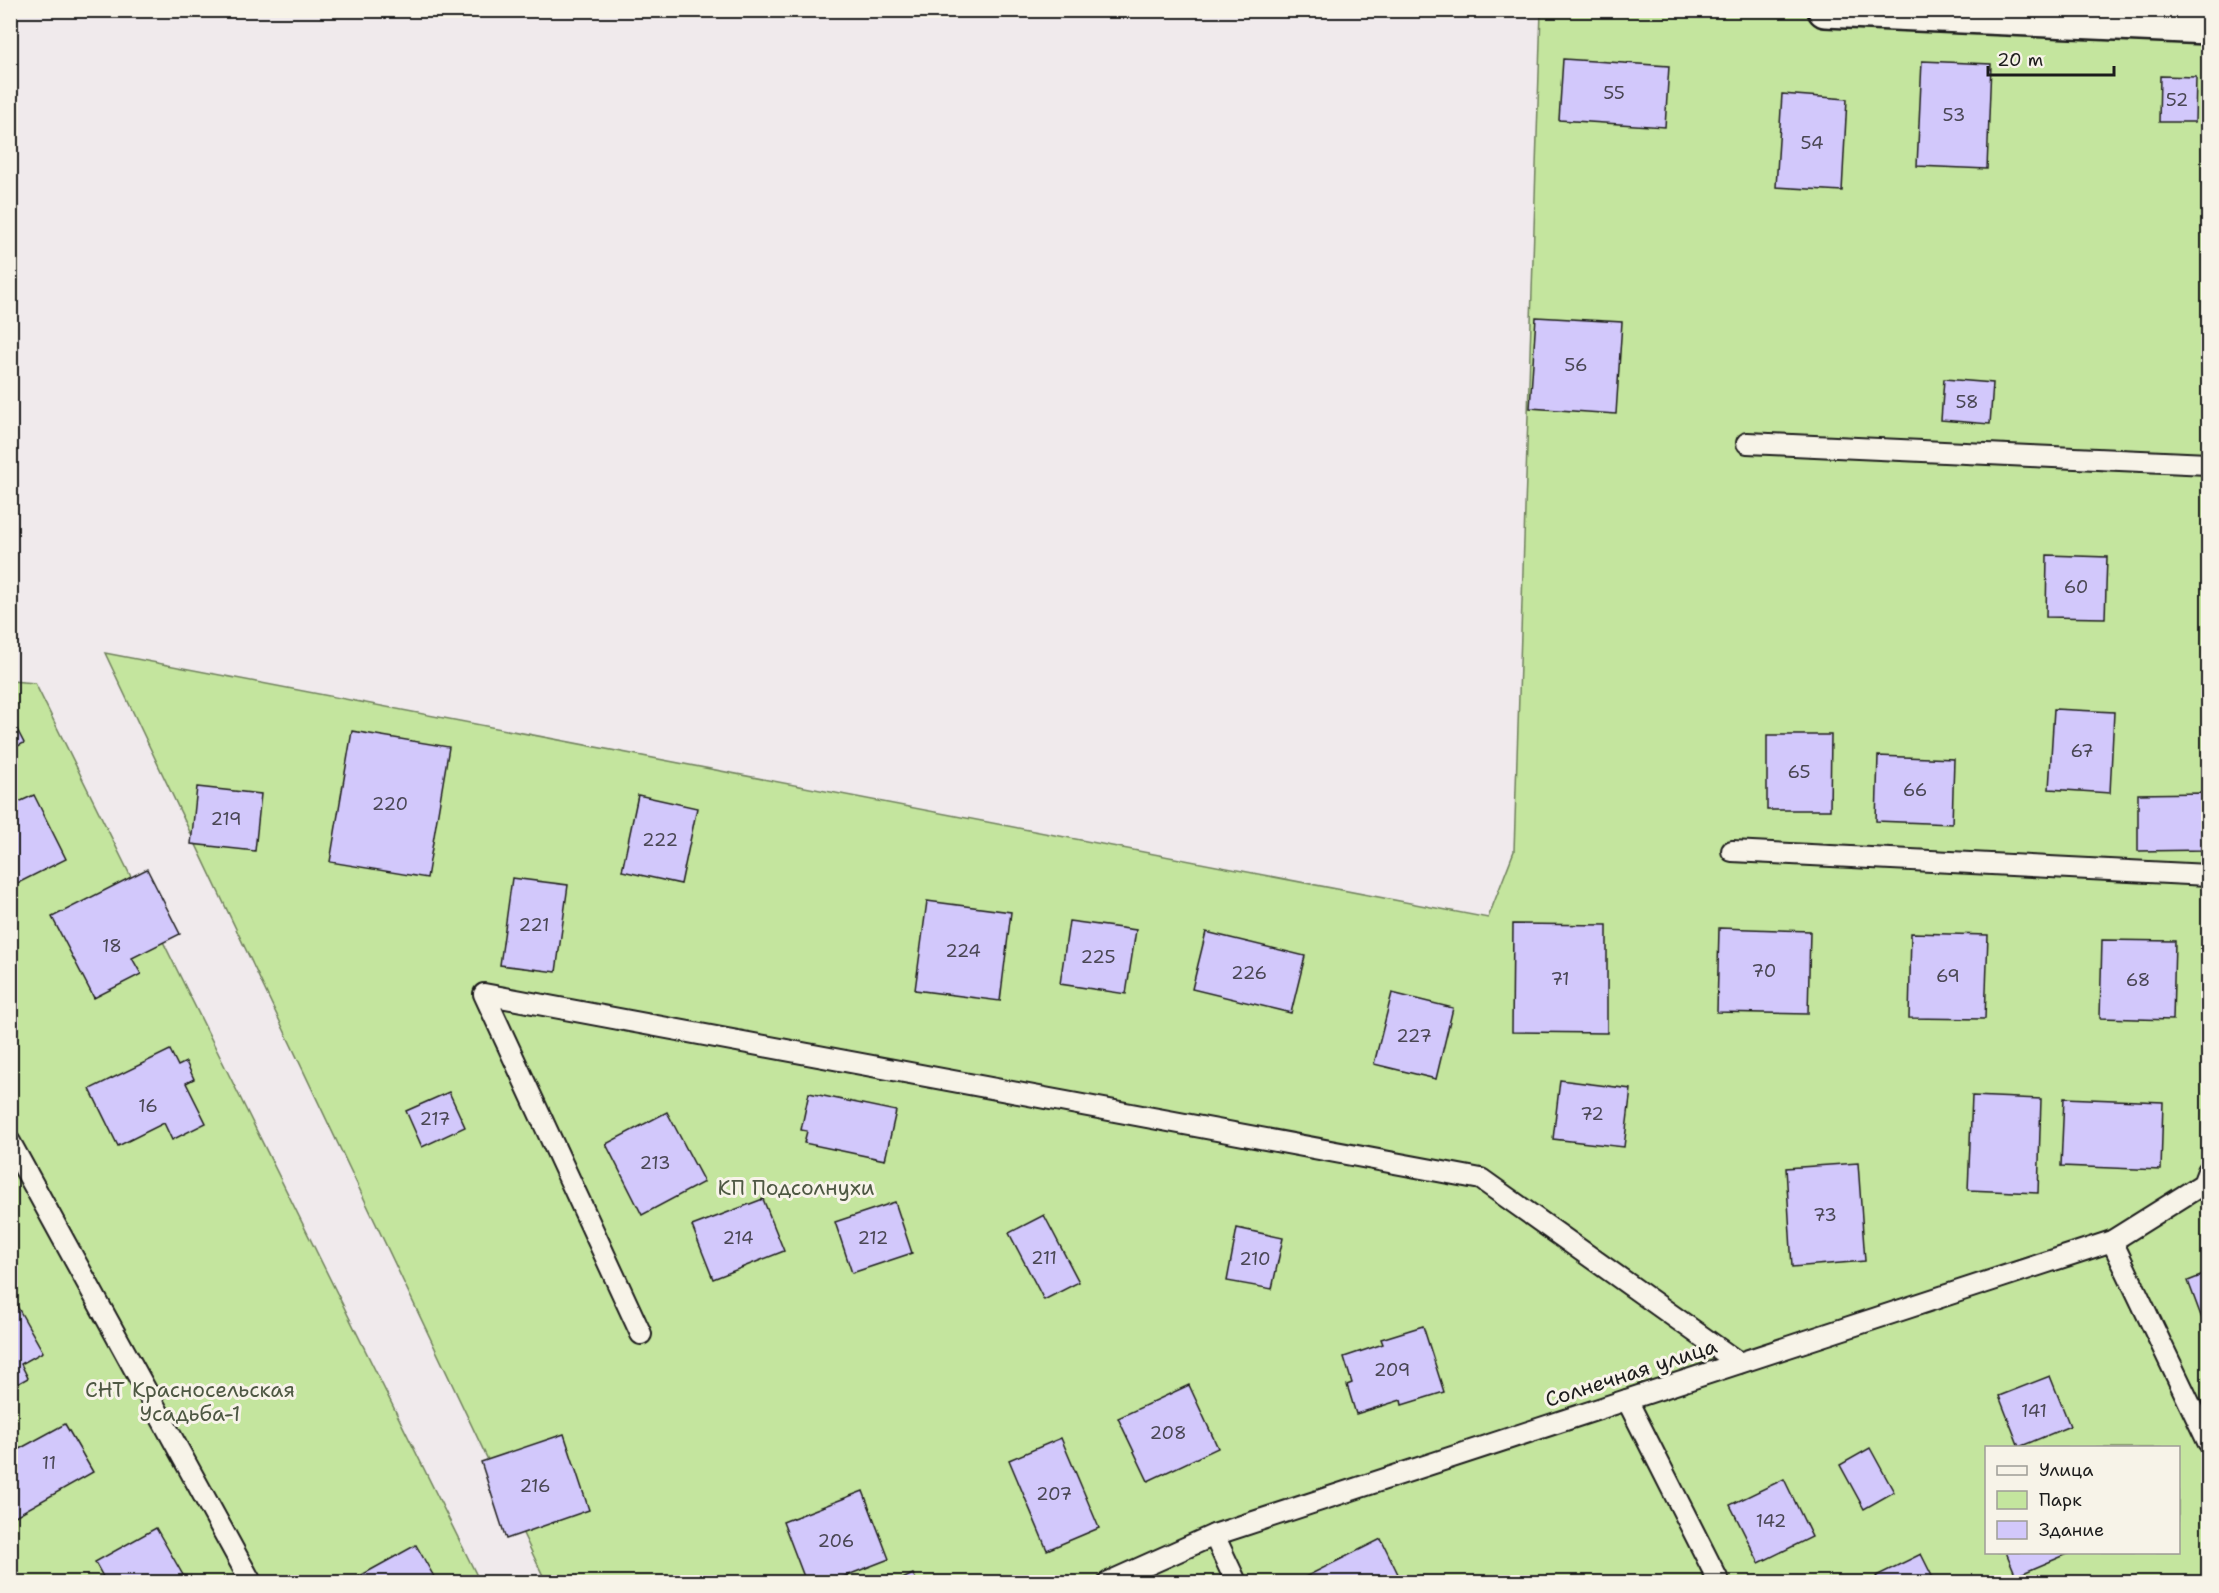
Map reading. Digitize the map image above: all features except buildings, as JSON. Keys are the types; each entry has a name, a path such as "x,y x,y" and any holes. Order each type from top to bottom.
{"street":[{"path":"1825,10 2208,27"}],"lane":[{"path":"1747,442 2208,464"},
{"path":"1732,851 2208,875"},
{"path":"641,1334 484,994 1481,1179 1739,1363"},
{"path":"10,1142 251,1582"},
{"name":"Солнечная улица","path":"1109,1582 1214,1535 2112,1241 2207,1179"},
{"path":"2112,1241 2208,1442"},
{"path":"1627,1400 1719,1582"},
{"path":"1214,1535 1236,1582"}],"green space":[{"name":"КП Подсолнухи","path":"1541,11 2208,11 2208,1582 546,1582 105,653 1488,918 1514,851"},
{"name":"СНТ Красносельская Усадьба-1","path":"11,681 35,683 480,1582 11,1582"}]}
